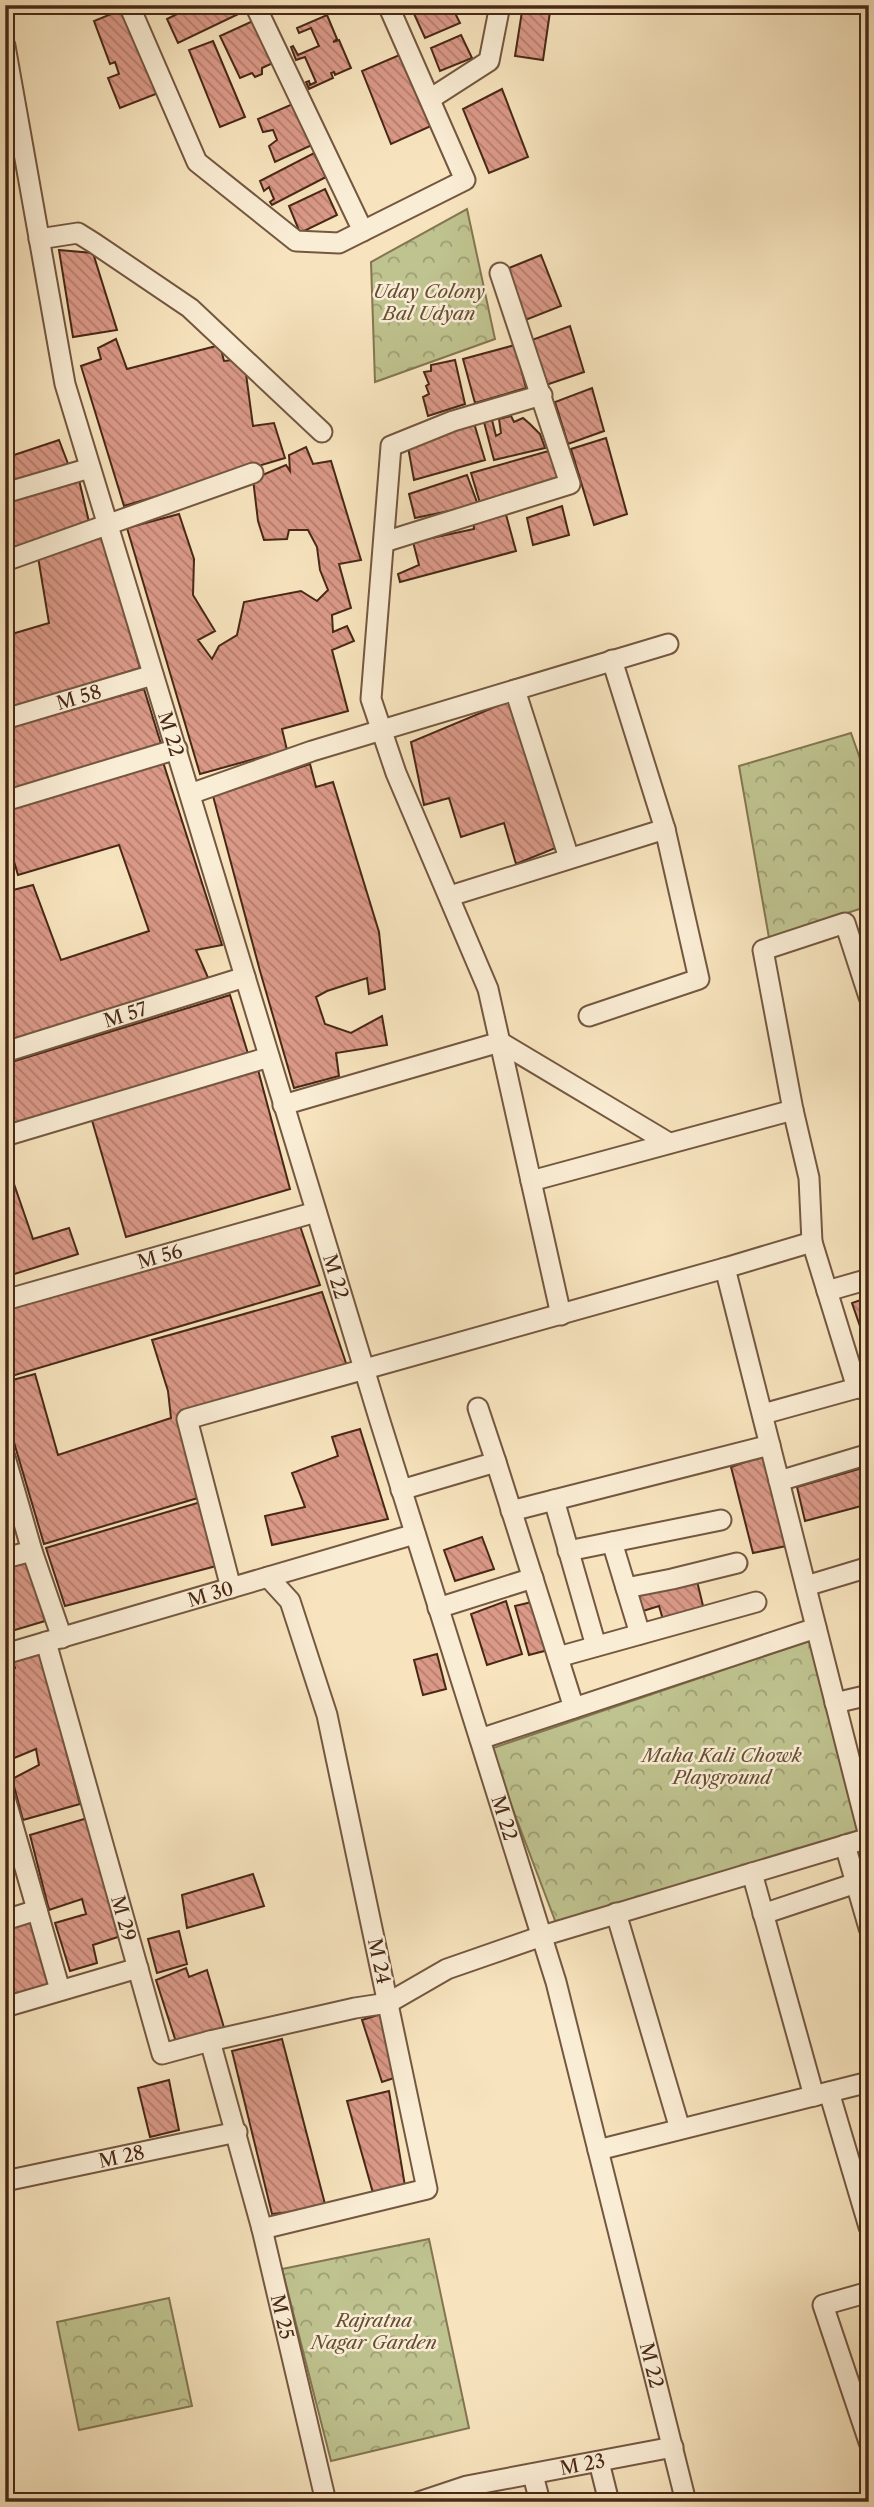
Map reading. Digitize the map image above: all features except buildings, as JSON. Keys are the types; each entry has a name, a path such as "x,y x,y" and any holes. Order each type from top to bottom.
{"street":[{"path":"129,5 197,162 296,241 340,243 465,180 388,5"},
{"path":"255,5 363,231"},
{"path":"429,99 489,61 499,5"},
{"name":"M 22","path":"6,53 11,117 40,239 65,384 401,1490 556,1982 686,2502"},
{"path":"40,239 78,233 190,308 322,432"},
{"path":"384,541 570,484 500,273"},
{"path":"541,395 453,421 391,446 371,699 396,773 488,989 561,1315"},
{"path":"5,493 90,468"},
{"path":"5,561 253,474"},
{"path":"190,794 312,751 668,644"},
{"path":"589,1016 699,979 665,829 612,660"},
{"name":"M 58","path":"5,719 153,675"},
{"path":"515,690 569,858"},
{"path":"5,801 177,749"},
{"path":"450,896 665,829"},
{"path":"763,1414 863,1389 827,1291 812,1241 809,1178 793,1110 763,950 845,923 869,997"},
{"name":"M 57","path":"5,1052 245,977"},
{"path":"284,1105 500,1042 669,1143"},
{"path":"5,1136 269,1057"},
{"path":"531,1181 793,1110"},
{"name":"M 56","path":"5,1300 316,1212"},
{"path":"231,1588 187,1419 561,1315 812,1241"},
{"path":"237,2132 210,2041 388,2003 447,1969 542,1936 869,1837 725,1268"},
{"path":"827,1291 869,1279"},
{"path":"478,1408 574,1708"},
{"path":"511,1511 770,1445"},
{"path":"779,1481 869,1454"},
{"name":"M 29","path":"5,1457 32,1551 162,2054 210,2041"},
{"path":"401,1490 496,1462"},
{"path":"554,1500 596,1646"},
{"path":"568,1551 721,1520"},
{"name":"M 30","path":"5,1654 415,1534"},
{"path":"612,1542 640,1634"},
{"path":"5,1558 32,1551"},
{"path":"626,1588 737,1563"},
{"path":"806,1586 869,1567"},
{"name":"M 24","path":"262,2229 427,2189 327,1715 290,1601 268,1577"},
{"path":"438,1608 533,1578"},
{"path":"558,1657 756,1602"},
{"path":"480,1739 816,1628"},
{"path":"835,1703 869,1695"},
{"path":"5,1798 60,1990"},
{"path":"845,1845 869,1928"},
{"path":"752,1873 821,2094 869,2227"},
{"path":"763,1913 856,1883"},
{"path":"5,1920 37,1910"},
{"path":"616,1913 680,2129"},
{"path":"5,2007 138,1968"},
{"path":"598,2150 869,2082"},
{"name":"M 25","path":"237,2132 326,2502"},
{"name":"M 28","path":"5,2181 237,2132"},
{"path":"869,2292 823,2305 869,2442"},
{"name":"M 23","path":"419,2502 467,2486 673,2447"},
{"path":"598,2462 609,2502"},
{"path":"533,2475 540,2502"}],"green space":[{"name":"Uday Colony Bal Udyan","path":"467,209 495,339 375,382 371,262"},
{"path":"851,733 869,784 869,906 769,938 739,766"},
{"name":"Maha Kali Chowk Playground","path":"815,1639 860,1830 556,1923 490,1749"},
{"name":"Rajratna Nagar Garden","path":"429,2239 469,2428 331,2461 282,2269"},
{"path":"169,2298 192,2406 79,2430 57,2322"}]}
